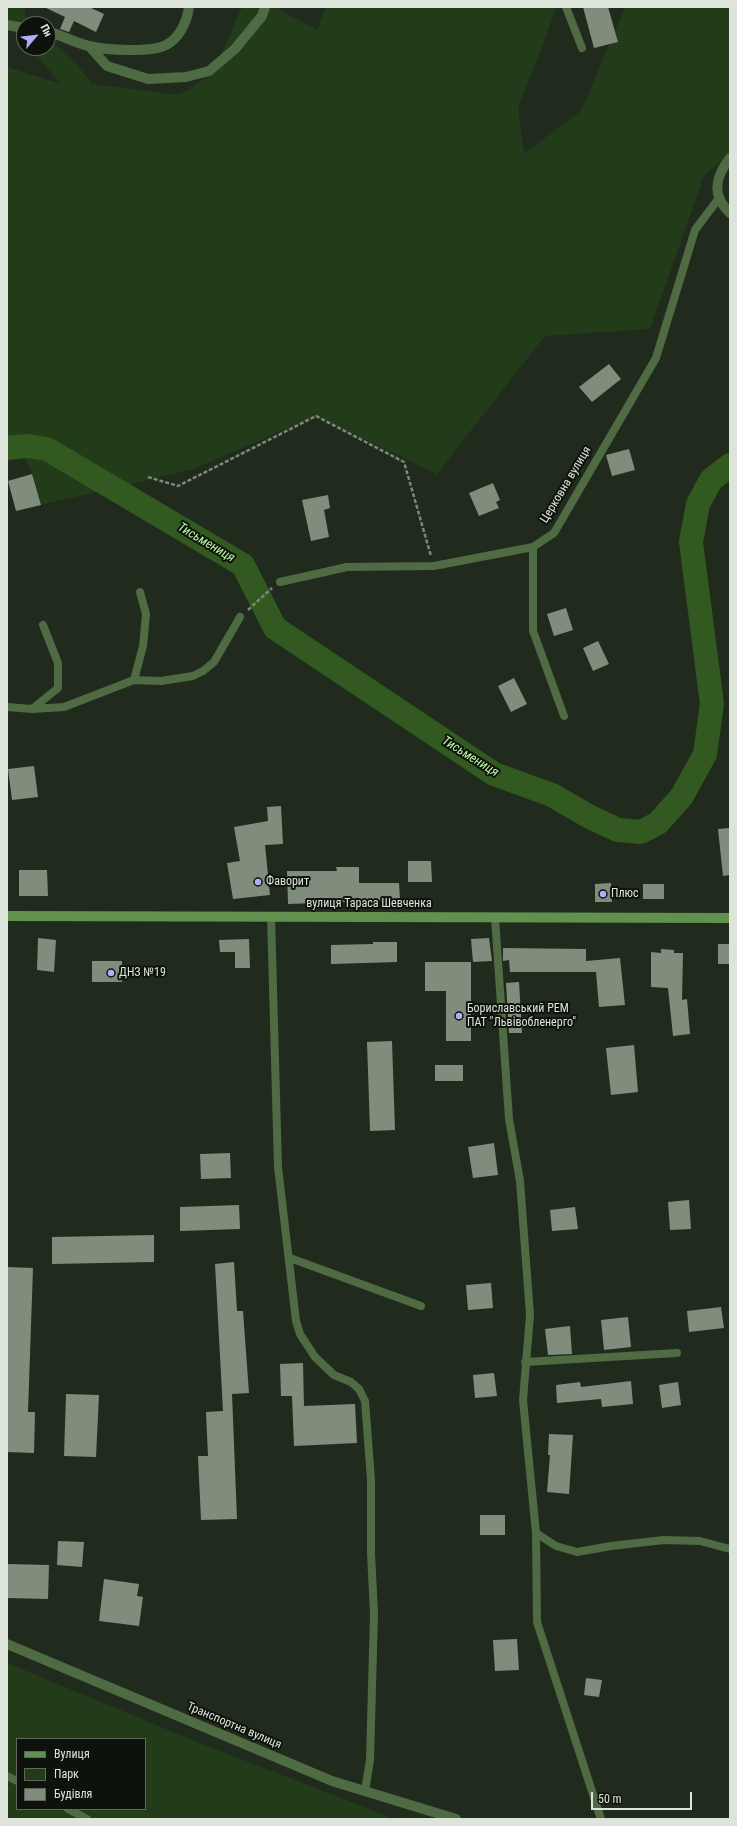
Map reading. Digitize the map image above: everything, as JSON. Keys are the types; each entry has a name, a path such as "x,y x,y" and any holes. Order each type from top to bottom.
{"main road":[{"name":"вулиця Тараса Шевченка","path":"7,916 730,918"}],"street":[{"path":"56,35 89,46 138,50 166,45 178,35 188,18 188,7"},
{"path":"89,46 107,66 148,79 186,77 209,71 235,49 262,16 265,7"},
{"path":"730,158 720,174 716,187 719,198 730,213"},
{"name":"Транспортна вулиця","path":"7,1644 332,1782 456,1819"}],"lane":[{"path":"566,7 582,48"},
{"name":"Церковна вулиця","path":"280,582 347,567 434,566 533,547 554,533 656,358 695,230 719,198"},
{"path":"533,547 533,631 564,716"},
{"path":"134,680 143,646 146,614 140,592"},
{"path":"7,707 32,709 64,708 134,680 161,681 193,676 203,671 214,662 240,617"},
{"path":"32,709 58,688 58,663 44,625"},
{"path":"271,916 278,1167 290,1258 294,1302 300,1334 315,1357 334,1374 351,1382 359,1389 365,1401 371,1480 371,1553 374,1614 370,1760 365,1791"},
{"path":"495,918 509,1119 520,1181 530,1315 523,1400 536,1533 537,1622 601,1819"},
{"path":"290,1258 421,1306"},
{"path":"525,1362 677,1353"},
{"path":"536,1533 556,1546 577,1552 664,1540 700,1541 730,1549"},
{"path":"7,1776 16,1780"},
{"path":"70,1810 87,1819"}],"path":[{"path":"148,477 178,486 316,416 404,462 434,566"},
{"path":"240,617 280,582"}],"green space":[{"path":"7,7 25,7 26,16 16,16 16,32 12,28 7,26"},
{"path":"242,7 279,7 279,10 318,30 325,7 555,7 556,9 518,109 524,153 581,111 625,7 730,7 730,154 704,176 650,329 545,336 437,474 316,416 194,469 41,505 32,474 26,460 7,449 7,67 61,84 37,56 56,56 56,45 78,66 92,84 180,95 213,73"},
{"path":"7,1663 195,1741 395,1819 7,1819"}],"building":[{"path":"44,7 89,7 104,14 96,32 74,21 69,32 60,29 65,17"},
{"path":"583,7 608,7 618,42 594,48"},
{"path":"609,364 621,379 592,402 579,387"},
{"path":"629,449 635,470 612,476 606,455"},
{"path":"32,474 41,505 16,511 8,481"},
{"path":"493,483 500,500 496,502 499,508 479,516 469,493"},
{"path":"328,495 330,508 324,510 329,537 311,541 302,500"},
{"path":"566,608 573,630 554,636 547,614"},
{"path":"598,641 609,664 593,671 583,648"},
{"path":"514,678 527,704 511,712 498,686"},
{"path":"34,766 38,797 12,800 8,769"},
{"path":"281,806 283,844 265,845 270,895 233,899 227,863 240,861 234,827 268,821 267,807"},
{"path":"730,828 730,875 723,876 718,829"},
{"path":"408,861 431,861 432,882 408,882"},
{"path":"336,867 359,867 359,883 399,883 400,900 288,904 287,871 337,871"},
{"path":"19,870 47,870 48,896 19,896"},
{"path":"611,883 612,902 595,902 595,884"},
{"path":"643,884 664,884 664,899 643,899"},
{"path":"38,938 56,940 54,972 37,970"},
{"path":"489,938 492,961 473,962 471,939"},
{"path":"249,939 250,968 235,968 235,952 220,952 219,940"},
{"path":"373,942 397,942 397,962 331,964 331,945 373,944"},
{"path":"718,944 730,944 730,964 718,964"},
{"path":"503,948 586,949 586,961 620,958 625,1005 599,1007 596,972 510,972 509,960 503,961"},
{"path":"661,949 674,950 674,953 683,953 682,1000 687,999 690,1034 673,1036 668,988 651,987 651,952 661,953"},
{"path":"92,961 122,961 122,982 92,982"},
{"name":"Бориславський РЕМ ПАТ \"Львівобленерго\"","path":"425,962 471,962 471,1041 446,1041 446,991 425,991"},
{"path":"519,982 522,1033 509,1033 506,983"},
{"path":"392,1041 395,1130 370,1131 367,1042"},
{"path":"634,1045 638,1092 611,1095 606,1048"},
{"path":"435,1065 463,1065 463,1081 435,1081"},
{"path":"494,1143 498,1175 473,1178 468,1147"},
{"path":"230,1153 231,1178 201,1179 200,1154"},
{"path":"689,1200 691,1229 670,1230 668,1202"},
{"path":"239,1205 240,1229 180,1231 180,1207"},
{"path":"575,1207 578,1229 552,1231 550,1210"},
{"path":"154,1235 154,1262 52,1264 52,1237"},
{"path":"234,1262 237,1311 243,1311 249,1393 232,1394 237,1519 201,1520 198,1456 208,1456 206,1412 223,1411 215,1264"},
{"path":"7,1267 33,1268 28,1412 35,1412 34,1453 7,1452"},
{"path":"491,1283 493,1308 468,1310 466,1285"},
{"path":"721,1307 724,1328 689,1332 687,1311"},
{"path":"628,1317 631,1347 604,1350 601,1320"},
{"path":"570,1326 572,1354 548,1355 545,1329"},
{"path":"303,1363 304,1406 355,1404 357,1443 294,1446 292,1396 281,1396 280,1364"},
{"path":"494,1373 497,1396 475,1398 473,1375"},
{"path":"631,1381 633,1404 602,1407 601,1399 557,1403 556,1385 580,1382 581,1387"},
{"path":"678,1382 681,1405 662,1408 659,1385"},
{"path":"66,1394 99,1395 96,1457 64,1456"},
{"path":"549,1434 573,1435 569,1494 547,1492 550,1455 548,1455"},
{"path":"480,1515 505,1515 505,1535 480,1535"},
{"path":"58,1541 84,1542 82,1567 57,1565"},
{"path":"7,1564 49,1565 48,1599 7,1598"},
{"path":"104,1579 139,1584 137,1596 143,1597 139,1626 99,1621"},
{"path":"517,1639 519,1670 495,1671 493,1640"},
{"path":"586,1678 602,1680 599,1697 584,1695"}],"waterway":[{"name":"Тисьмениця","path":"7,448 27,446 47,449 243,565 275,628 494,774 552,795 590,817 618,830 641,832 658,823 682,796 705,754 712,704 691,542 698,504 711,480 730,465"}],"place":[{"name":"Фаворит","path":"258,882"},
{"name":"Плюс","path":"603,894"},
{"name":"ДНЗ №19","path":"111,973"},
{"name":"Бориславський РЕМ ПАТ \"Львівобленерго\"","path":"459,1016"}]}
